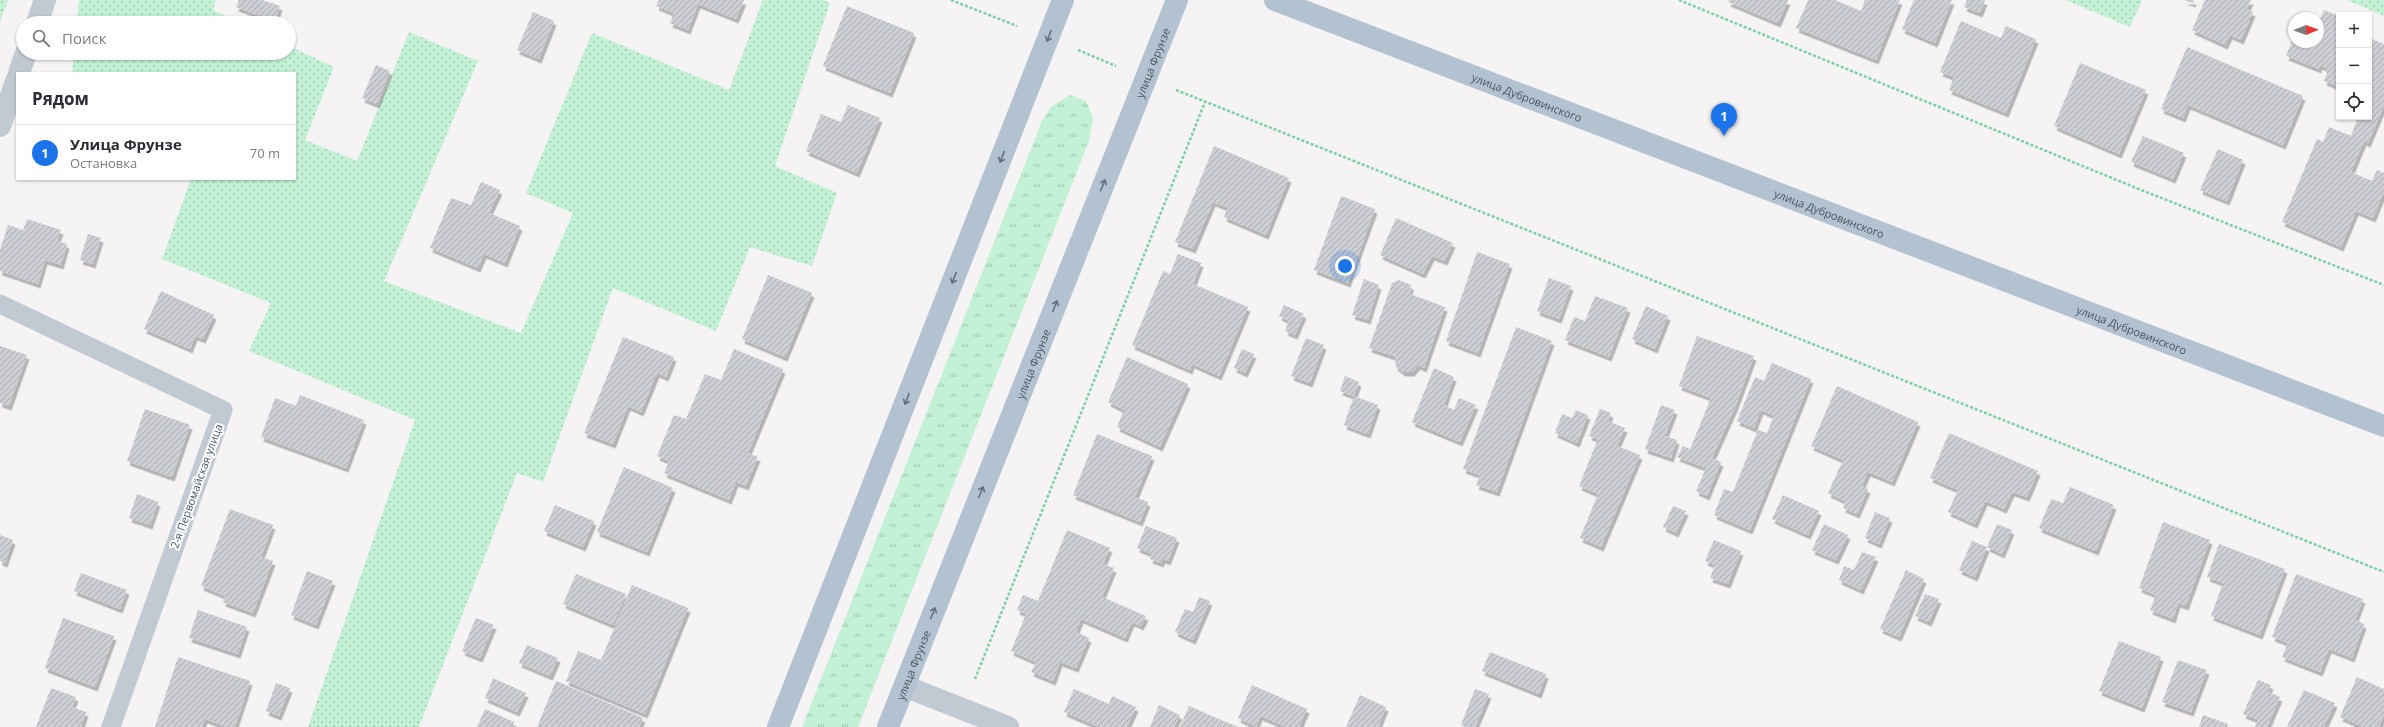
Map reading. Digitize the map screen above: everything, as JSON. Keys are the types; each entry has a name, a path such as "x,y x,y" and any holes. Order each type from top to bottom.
{"main road":[{"path":"778,727 1063,0"},
{"name":"улица Фрунзе","path":"888,727 1177,0"},
{"name":"улица Дубровинского","path":"1275,0 2384,426"}],"street":[{"path":"39,16 45,0"},
{"path":"19,72 24,60"},
{"path":"0,126 16,82"},
{"path":"904,686 1008,727"}],"lane":[{"name":"2-я Первомайская улица","path":"0,304 223,410 110,727"}],"path":[{"path":"951,0 2384,572"},
{"path":"1679,0 2141,190 2384,285"},
{"path":"963,709 1206,102"}],"green space":[{"path":"0,0 8,0 0,22"},
{"path":"79,0 216,0 213,10 225,16 78,16"},
{"path":"763,0 823,0 830,3 775,166 837,193 812,266 750,247 716,331 613,288 543,482 517,473 419,727 308,727 415,420 249,351 271,303 162,259 191,180 296,180 296,72 72,72 73,60 296,60 296,49 334,67 305,140 357,161 409,32 478,61 384,281 521,333 573,213 526,193 592,33 729,90"},
{"path":"2065,0 2142,0 2130,27"},
{"path":"2347,0 2384,0 2384,16"},
{"path":"1070,95 1086,101 1093,118 1089,141 858,727 802,727 1042,121 1051,107"}],"building":[{"path":"239,0 262,0 280,6 277,16 261,16 236,7"},
{"path":"659,0 744,0 736,19 698,4 688,30 670,23 674,13 656,6"},
{"path":"1729,0 1788,0 1778,23 1728,2"},
{"path":"1808,0 1835,0 1861,11 1865,0 1900,0 1876,60 1796,28"},
{"path":"1914,0 1952,0 1935,43 1902,29"},
{"path":"1967,0 1985,0 1980,13 1964,7"},
{"path":"2184,0 2194,0 2193,3"},
{"path":"2205,0 2251,0 2247,9 2253,12 2241,40 2230,35 2225,45 2192,30"},
{"path":"847,6 914,33 890,93 823,66"},
{"path":"2324,10 2336,15 2336,86 2324,81 2328,69 2320,65 2319,69 2286,56 2289,48 2324,48"},
{"path":"533,12 554,21 539,59 517,50"},
{"path":"1961,21 2001,38 2006,26 2036,39 2006,113 1949,90 1954,77 1940,72"},
{"path":"2372,39 2384,44 2384,105 2368,143 2364,141 2351,172 2372,181 2377,170 2384,173 2384,191 2373,218 2356,211 2341,247 2282,222 2317,139 2323,142 2329,127 2351,136 2357,120 2372,120"},
{"path":"2187,47 2303,96 2283,145 2188,105 2183,118 2161,109"},
{"path":"2080,63 2146,90 2119,154 2054,126"},
{"path":"376,65 390,71 377,104 362,98"},
{"path":"848,105 880,118 857,173 806,151 821,114 841,122"},
{"path":"2143,136 2184,153 2173,179 2131,162"},
{"path":"1214,146 1289,178 1266,235 1224,217 1228,208 1213,202 1193,249 1175,242"},
{"path":"2218,149 2243,160 2227,201 2200,190"},
{"path":"481,182 500,190 489,213 520,226 505,263 484,254 478,268 430,248 451,198 471,205"},
{"path":"1341,196 1375,209 1348,283 1314,270"},
{"path":"1396,218 1453,243 1445,261 1432,256 1423,274 1380,255"},
{"path":"27,219 61,230 57,241 67,244 61,265 45,260 38,284 0,271 0,250 8,225 23,230"},
{"path":"88,234 101,238 93,264 80,260"},
{"path":"1477,252 1510,264 1478,353 1446,341"},
{"path":"1178,254 1201,263 1193,284 1248,307 1219,376 1192,364 1190,370 1132,345 1163,271 1170,274"},
{"path":"768,275 812,293 785,357 742,339"},
{"path":"1549,278 1571,286 1559,319 1537,311"},
{"path":"1364,279 1379,285 1368,320 1352,315"},
{"path":"1399,280 1411,285 1410,294 1445,307 1424,368 1418,365 1412,372 1403,372 1395,366 1396,357 1369,348 1392,283"},
{"path":"161,291 214,315 203,339 195,336 190,349 144,329"},
{"path":"1595,296 1628,308 1609,357 1565,340 1574,317 1585,321"},
{"path":"1284,305 1304,314 1295,335 1285,331 1289,321 1279,316"},
{"path":"1646,306 1668,316 1655,349 1632,339"},
{"path":"1516,327 1552,341 1497,492 1476,485 1480,475 1463,469"},
{"path":"1697,336 1754,356 1735,407 1712,458 1721,462 1707,496 1696,491 1706,468 1677,457 1683,446 1690,449 1711,398 1679,386"},
{"path":"623,337 674,357 666,377 657,373 641,412 628,406 613,444 584,433"},
{"path":"1306,338 1324,345 1310,383 1291,376"},
{"path":"0,346 27,355 9,406 0,403"},
{"path":"734,349 783,369 748,453 758,457 746,486 736,482 729,500 664,473 669,461 657,456 674,415 686,419 705,374 721,380"},
{"path":"1242,349 1254,354 1245,373 1234,368"},
{"path":"1127,357 1188,384 1160,447 1117,427 1124,410 1108,402"},
{"path":"1772,363 1811,379 1750,530 1714,515 1724,489 1733,492 1758,430 1767,433 1774,416 1761,410 1754,428 1737,421 1755,377 1764,381"},
{"path":"1434,368 1454,377 1444,405 1454,410 1459,398 1476,405 1460,442 1412,422"},
{"path":"1345,376 1359,382 1354,396 1340,391"},
{"path":"1837,386 1918,422 1892,482 1868,472 1862,486 1868,489 1857,514 1843,508 1845,501 1828,493 1843,460 1811,446"},
{"path":"300,395 364,420 346,468 261,437 275,398 296,406"},
{"path":"1354,396 1378,405 1368,434 1344,425"},
{"path":"1661,405 1675,410 1665,436 1677,440 1671,458 1645,449"},
{"path":"145,409 190,425 172,477 127,461"},
{"path":"1600,409 1611,413 1608,421 1625,428 1617,446 1640,455 1601,547 1580,538 1598,494 1579,486 1598,439 1589,436"},
{"path":"1576,410 1588,415 1577,443 1555,433 1562,414 1572,418"},
{"path":"1949,433 2038,471 2027,497 2012,492 2004,509 1985,501 1975,524 1948,512 1958,490 1930,478"},
{"path":"1097,434 1152,456 1135,497 1148,502 1140,522 1073,495"},
{"path":"624,467 673,488 647,552 597,532"},
{"path":"2070,487 2114,505 2096,551 2039,528 2051,499 2063,503"},
{"path":"137,494 158,502 150,525 129,518"},
{"path":"1783,495 1819,511 1808,535 1772,519"},
{"path":"555,505 594,521 583,547 544,531"},
{"path":"1673,506 1686,511 1676,533 1663,527"},
{"path":"230,509 273,525 261,557 273,561 253,613 223,602 225,596 201,586"},
{"path":"1875,512 1890,518 1879,544 1865,538"},
{"path":"2163,522 2210,540 2186,606 2178,603 2173,619 2150,610 2156,595 2139,588"},
{"path":"1824,524 1848,535 1836,560 1812,550"},
{"path":"1997,524 2012,530 2002,554 1987,547"},
{"path":"1146,526 1177,538 1168,561 1163,559 1161,563 1150,559 1152,554 1137,548"},
{"path":"1067,530 1110,548 1103,564 1114,568 1102,597 1146,616 1141,626 1132,622 1125,638 1081,619 1076,632 1089,638 1076,668 1060,662 1053,681 1031,672 1036,662 1011,651 1026,614 1017,610 1023,595 1038,601"},
{"path":"0,535 13,540 5,563 0,561"},
{"path":"1714,540 1741,551 1728,584 1710,578 1715,565 1705,561"},
{"path":"1972,541 1987,547 1975,577 1959,570"},
{"path":"2219,544 2285,569 2260,635 2211,616 2223,583 2207,577"},
{"path":"1862,552 1876,557 1861,590 1839,580 1844,566 1854,570"},
{"path":"1906,570 1924,579 1899,637 1880,629"},
{"path":"307,571 333,581 316,625 291,615"},
{"path":"81,573 127,590 120,609 74,591"},
{"path":"576,574 626,594 613,625 563,604"},
{"path":"2296,574 2363,599 2355,620 2364,624 2352,658 2329,649 2320,672 2282,657 2288,643 2272,637"},
{"path":"632,585 688,608 645,714 566,681 578,651 601,660"},
{"path":"1925,594 1939,599 1929,622 1915,616"},
{"path":"1199,597 1210,601 1193,640 1175,632 1185,609 1193,612"},
{"path":"198,610 247,627 238,654 189,638"},
{"path":"63,618 114,636 95,687 45,668"},
{"path":"476,618 494,625 480,658 462,651"},
{"path":"2119,641 2161,657 2142,708 2099,691"},
{"path":"527,645 558,658 550,676 519,663"},
{"path":"1490,652 1546,674 1539,694 1482,671"},
{"path":"178,657 250,681 235,727 227,727 205,719 202,727 155,727"},
{"path":"2178,660 2207,670 2191,712 2162,702"},
{"path":"2357,677 2384,689 2384,714 2379,727 2364,727 2340,717"},
{"path":"493,678 526,693 517,712 485,698"},
{"path":"2258,680 2271,685 2268,692 2280,697 2267,727 2255,727 2258,720 2243,714"},
{"path":"556,681 643,718 639,727 537,727"},
{"path":"276,683 290,688 279,716 266,711"},
{"path":"1252,685 1307,709 1299,727 1286,727 1260,716 1256,727 1238,718"},
{"path":"51,688 76,697 72,707 86,712 81,727 36,727"},
{"path":"1074,689 1109,704 1112,696 1136,707 1127,727 1099,727 1064,712"},
{"path":"1475,689 1489,694 1475,727 1466,727 1461,725"},
{"path":"2304,690 2335,703 2324,727 2287,727"},
{"path":"1360,695 1386,707 1378,727 1346,727"},
{"path":"1159,705 1180,715 1174,727 1150,727"},
{"path":"1189,706 1221,720 1238,727 1180,727"},
{"path":"485,709 514,722 512,727 477,727"},
{"path":"2203,715 2228,724 2227,727 2199,727"}],"place":[{"name":"Улица Фрунзе","path":"1724,136"}]}
